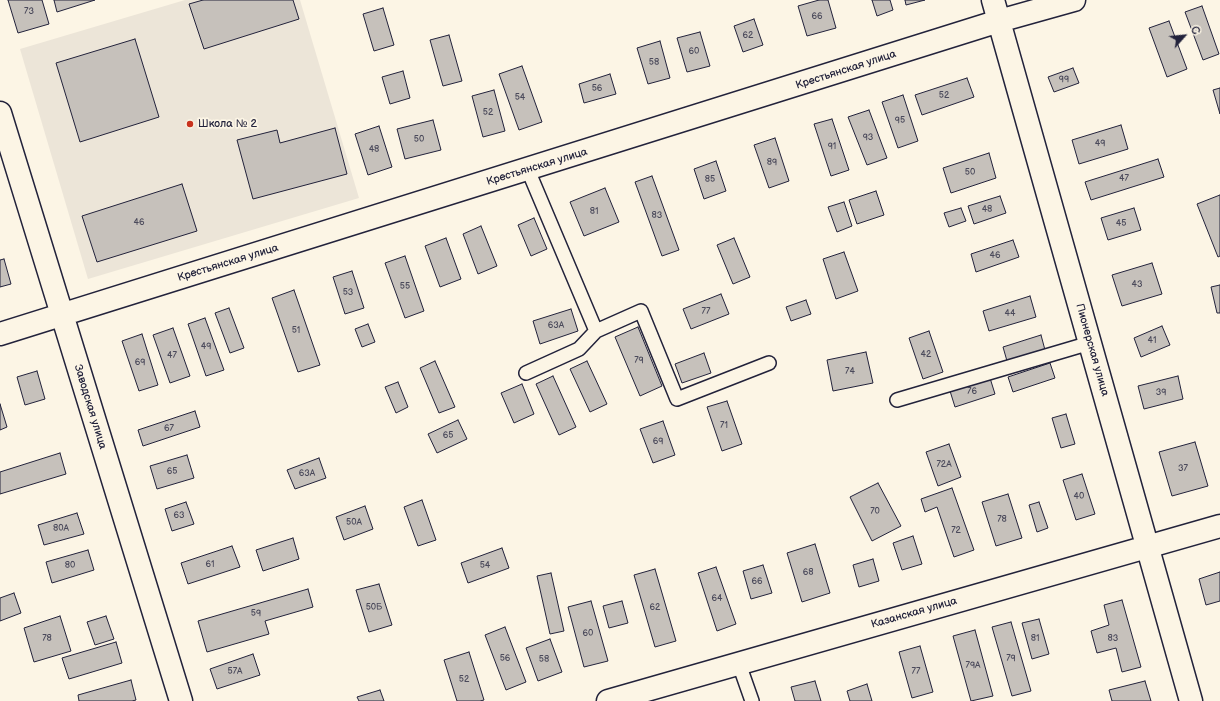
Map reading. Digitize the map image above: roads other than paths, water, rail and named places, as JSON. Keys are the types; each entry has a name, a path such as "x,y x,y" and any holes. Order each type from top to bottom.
{"street":[{"name":"Пионерская улица","path":"993,0 1191,701"},
{"name":"Крестьянская улица","path":"0,334 999,22 1074,0"},
{"name":"Заводская улица","path":"0,114 180,701"},
{"name":"Казанская улица","path":"608,701 1220,526"}],"lane":[{"path":"528,170 596,331"},
{"path":"526,373 579,350 596,331 641,311 677,399 769,363"},
{"path":"897,400 1090,343"},
{"path":"739,664 752,701"}],"place":[{"name":"Школа № 2","path":"190,124"}]}
